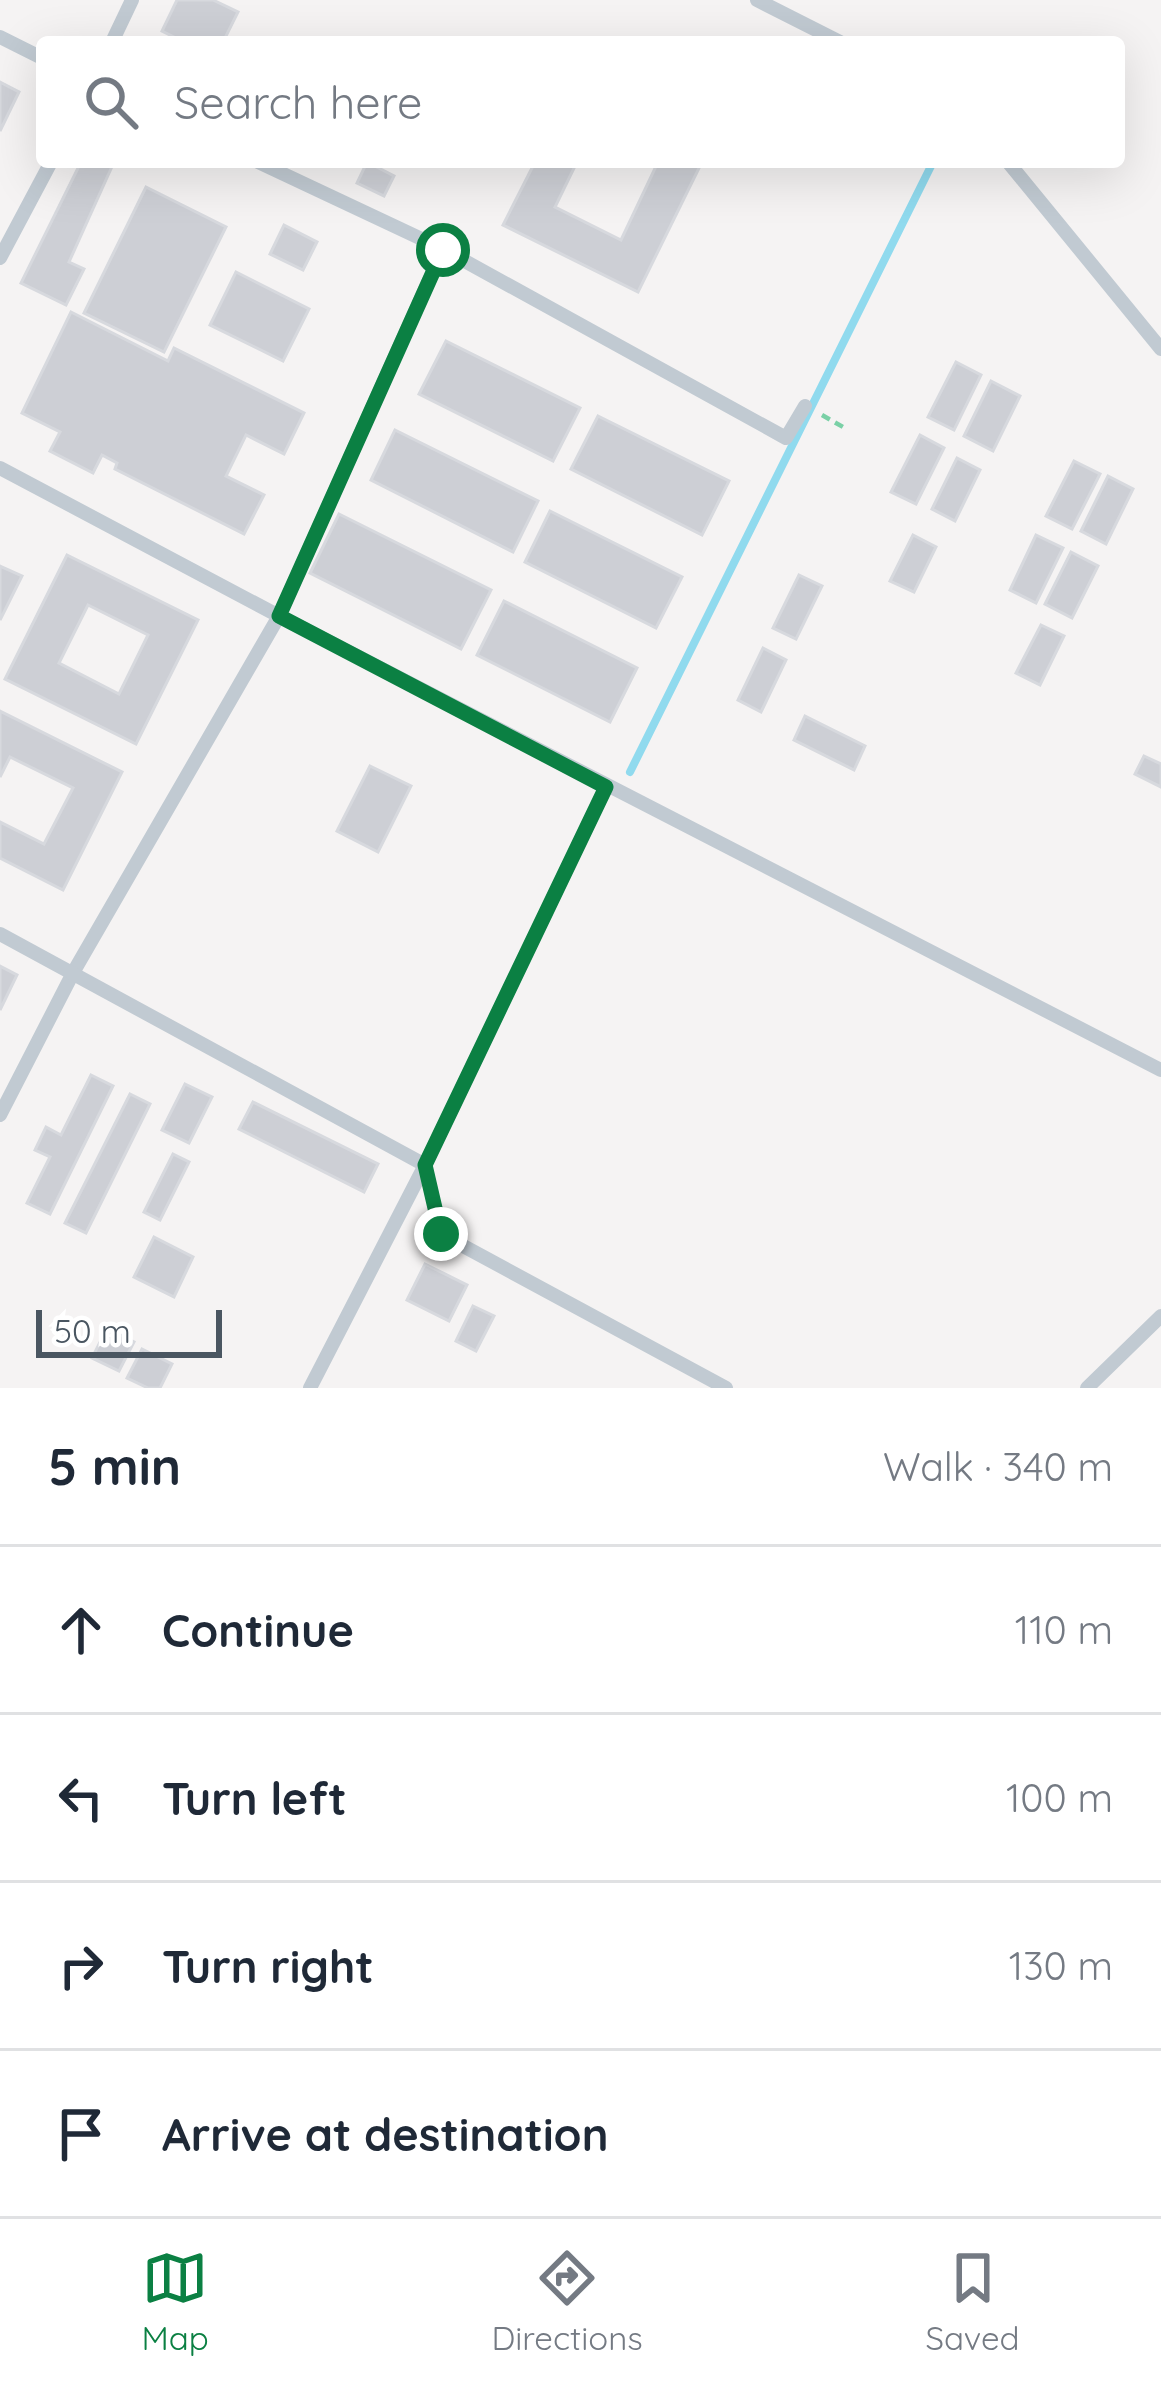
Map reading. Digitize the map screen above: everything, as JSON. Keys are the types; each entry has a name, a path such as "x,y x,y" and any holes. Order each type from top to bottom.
{"lane":[{"path":"115,36 132,0"},
{"path":"757,0 828,36"},
{"path":"0,37 36,55"},
{"path":"0,258 48,168"},
{"path":"271,168 443,250 786,438 805,406"},
{"path":"1013,168 1161,349"},
{"path":"0,1115 74,971 279,616 443,250"},
{"path":"0,468 606,787 1161,1070"},
{"path":"310,1388 425,1165 606,787"},
{"path":"0,934 425,1165 441,1234 726,1388"},
{"path":"1088,1388 1161,1316"}],"path":[{"path":"805,406 843,427"}],"building":[{"path":"177,0 213,0 238,12 226,36 172,36 162,31"},
{"path":"0,82 19,92 0,131"},
{"path":"78,168 111,168 69,262 84,269 66,305 21,283"},
{"path":"364,168 379,168 394,176 384,196 357,183"},
{"path":"532,168 574,168 555,207 621,240 655,168 699,168 638,292 503,225"},
{"path":"146,187 226,227 164,352 84,313"},
{"path":"284,225 317,242 303,270 270,254"},
{"path":"236,272 309,309 283,361 210,325"},
{"path":"71,312 168,361 174,348 304,413 284,454 246,435 226,476 264,495 244,534 115,469 117,463 102,455 93,473 50,451 60,432 22,413"},
{"path":"446,341 580,408 553,461 419,394"},
{"path":"956,362 981,375 954,430 928,417"},
{"path":"991,381 1020,396 993,451 964,436"},
{"path":"598,416 729,481 702,535 571,469"},
{"path":"395,430 538,501 513,552 371,480"},
{"path":"920,435 944,448 916,504 891,492"},
{"path":"957,458 980,470 955,521 932,509"},
{"path":"1074,461 1100,474 1072,529 1046,516"},
{"path":"1108,476 1133,489 1106,544 1081,531"},
{"path":"550,511 682,577 656,628 525,562"},
{"path":"339,514 491,590 461,649 310,573"},
{"path":"913,535 936,547 914,592 890,581"},
{"path":"1036,535 1063,548 1036,603 1010,590"},
{"path":"1071,552 1098,566 1072,618 1045,604"},
{"path":"67,555 198,620 136,744 5,679","holes":["88,605 148,635 119,694 59,663"]},
{"path":"0,566 22,576 0,620"},
{"path":"799,575 822,586 796,639 773,628"},
{"path":"504,601 637,668 610,722 477,655"},
{"path":"1041,625 1064,636 1040,685 1016,673"},
{"path":"763,648 786,660 761,712 738,700"},
{"path":"0,711 122,772 63,890 0,858 0,822 44,844 73,788 10,757 0,777"},
{"path":"805,716 865,746 854,770 794,740"},
{"path":"1144,756 1161,764 1161,787 1135,774"},
{"path":"370,766 411,786 378,852 337,831"},
{"path":"0,966 17,975 0,1010"},
{"path":"91,1075 113,1086 50,1214 27,1203 50,1157 35,1150 46,1127 61,1135"},
{"path":"185,1084 212,1097 189,1143 162,1130"},
{"path":"130,1094 150,1104 86,1233 65,1223"},
{"path":"253,1102 378,1164 364,1192 239,1129"},
{"path":"173,1154 189,1162 160,1220 144,1212"},
{"path":"154,1237 193,1257 174,1297 134,1277"},
{"path":"425,1264 467,1285 449,1321 407,1300"},
{"path":"473,1306 494,1316 476,1351 456,1341"},
{"path":"107,1328 134,1342 119,1371 92,1358"},
{"path":"142,1349 172,1364 160,1388 127,1378"}],"waterway":[{"path":"630,772 930,168"}],"route":[{"path":"441,1234 425,1165 606,787 279,616 443,250"}]}
